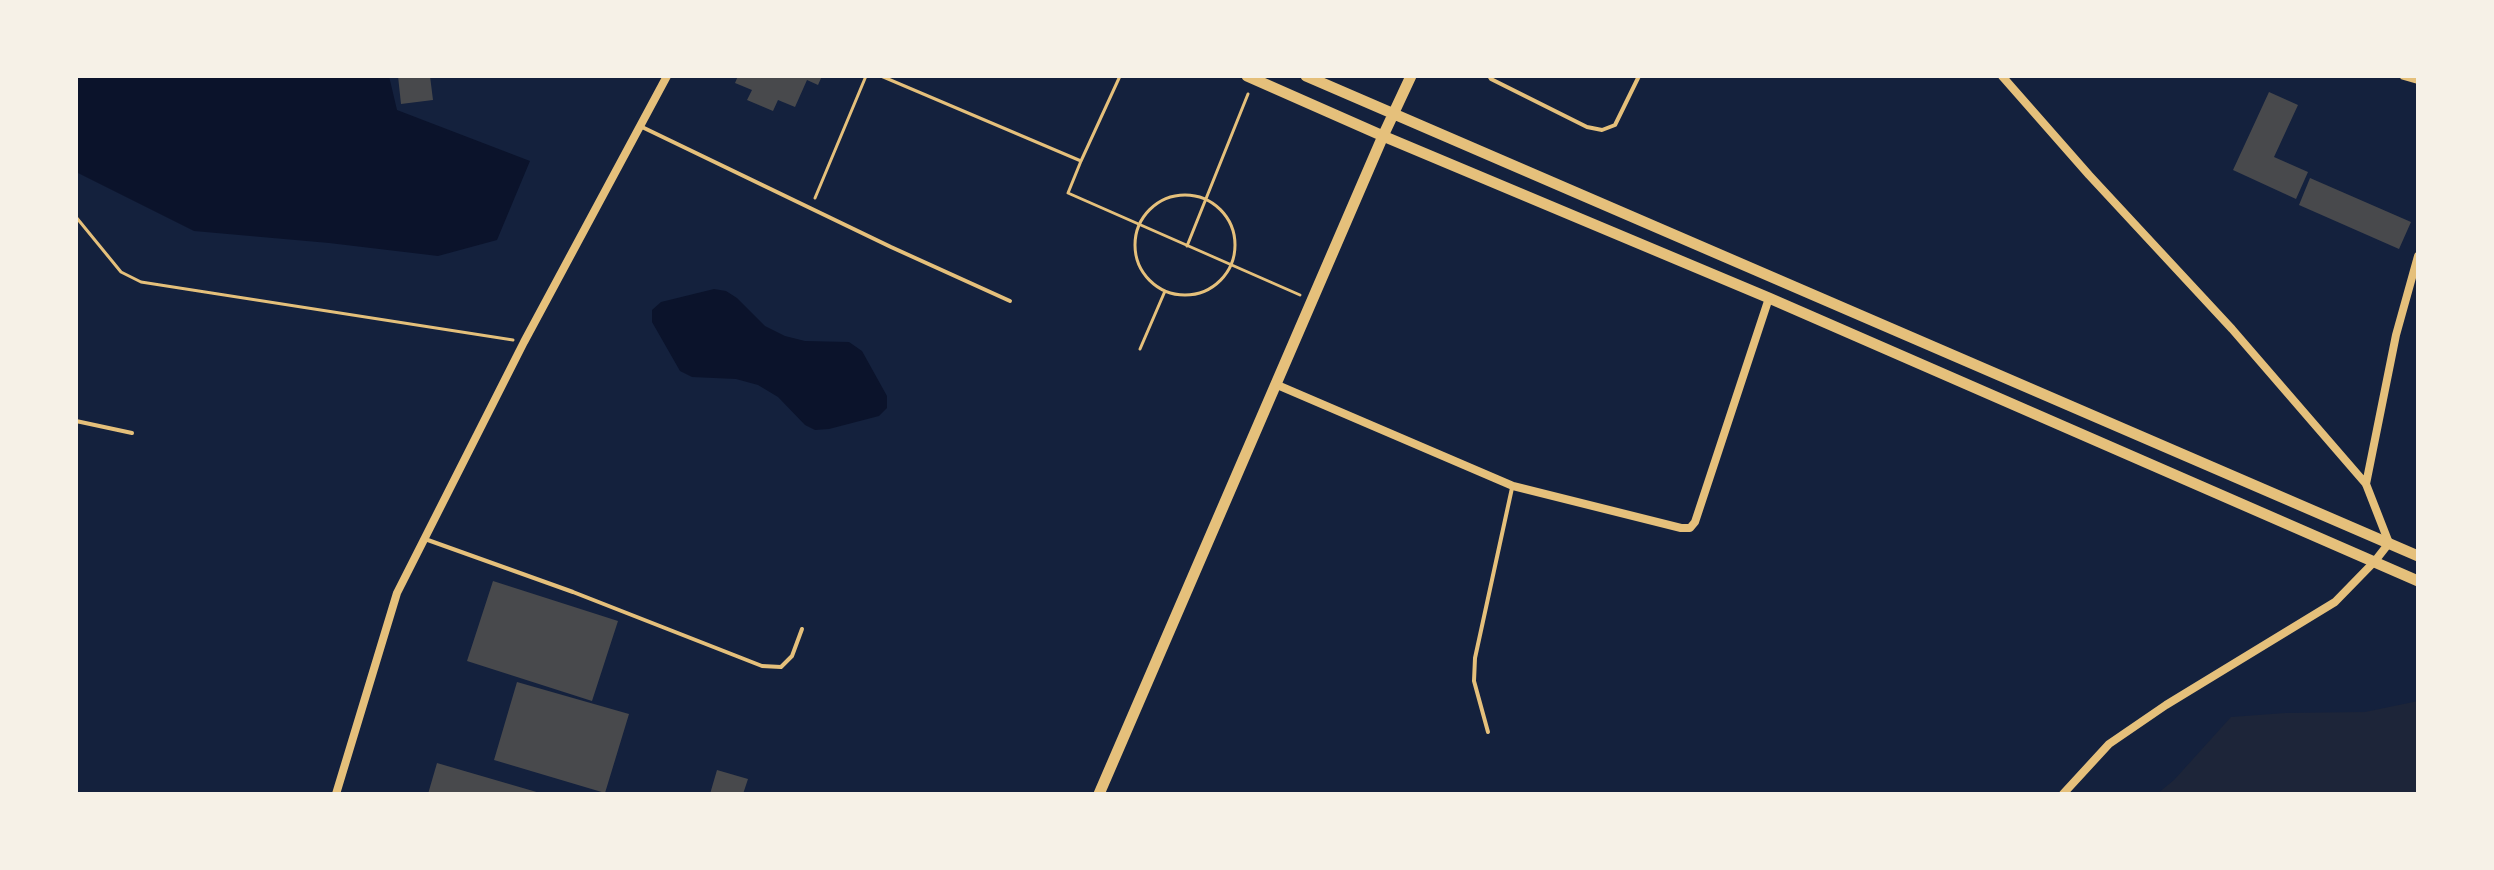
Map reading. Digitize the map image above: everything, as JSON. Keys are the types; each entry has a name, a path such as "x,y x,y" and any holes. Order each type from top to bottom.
{"street":[{"path":"336,794 397,593 524,342 667,76"},
{"path":"1306,76 2418,556"},
{"path":"1099,794 1411,76"},
{"path":"2002,76 2232,329 2366,484 2389,543"},
{"path":"2404,76 2418,80"},
{"path":"1250,78 1769,298 2418,581"},
{"path":"2366,484 2396,335 2418,256"},
{"path":"1275,384 1513,486 1690,528 1695,522 1769,298"},
{"path":"2063,794 2109,744 2166,705 2335,602 2389,543"}],"lane":[{"path":"1489,76 1587,127 1602,130 1615,125 1639,76"},
{"path":"640,126 1010,301"},
{"path":"76,421 132,433"},
{"path":"1488,732 1474,681 1475,658 1513,486"},
{"path":"425,539 573,592 762,666 781,667 792,656 802,629"}],"path":[{"path":"811,207 866,76"},
{"path":"881,76 1081,161"},
{"path":"1120,76 1068,193 1312,300"},
{"path":"1187,246 1250,78"},
{"path":"1190,195 1205,199 1219,208 1229,220 1235,250 1231,265 1223,278 1196,294 1180,295 1165,291 1151,282 1141,270 1135,240 1139,224 1148,211 1174,196 1190,195"},
{"path":"76,217 121,272 141,282 524,342"},
{"path":"1140,349 1165,291"}],"shaded area":[{"path":"76,76 389,76 397,110 530,161 497,240 438,256 194,231 76,172"},
{"path":"714,289 726,291 737,298 765,326 785,336 805,341 849,342 862,351 887,396 887,408 879,416 815,430 805,425 778,397 758,385 736,379 692,377 680,371 652,322 652,310 661,302"},
{"path":"2418,701 2418,794 2157,794 2174,780 2231,717 2365,712"}],"building":[{"path":"398,76 430,76 433,100 401,104"},
{"path":"738,76 822,76 818,85 807,80 795,107 778,100 773,111 747,100 752,90 735,83"},
{"path":"2269,92 2298,105 2274,157 2308,172 2296,199 2233,170"},
{"path":"2310,178 2411,222 2399,249 2299,205"},
{"path":"493,581 618,621 592,701 467,661"},
{"path":"517,682 629,714 605,793 494,760"},
{"path":"437,763 540,793 540,794 428,794"},
{"path":"717,770 748,779 743,794 710,794"}]}
